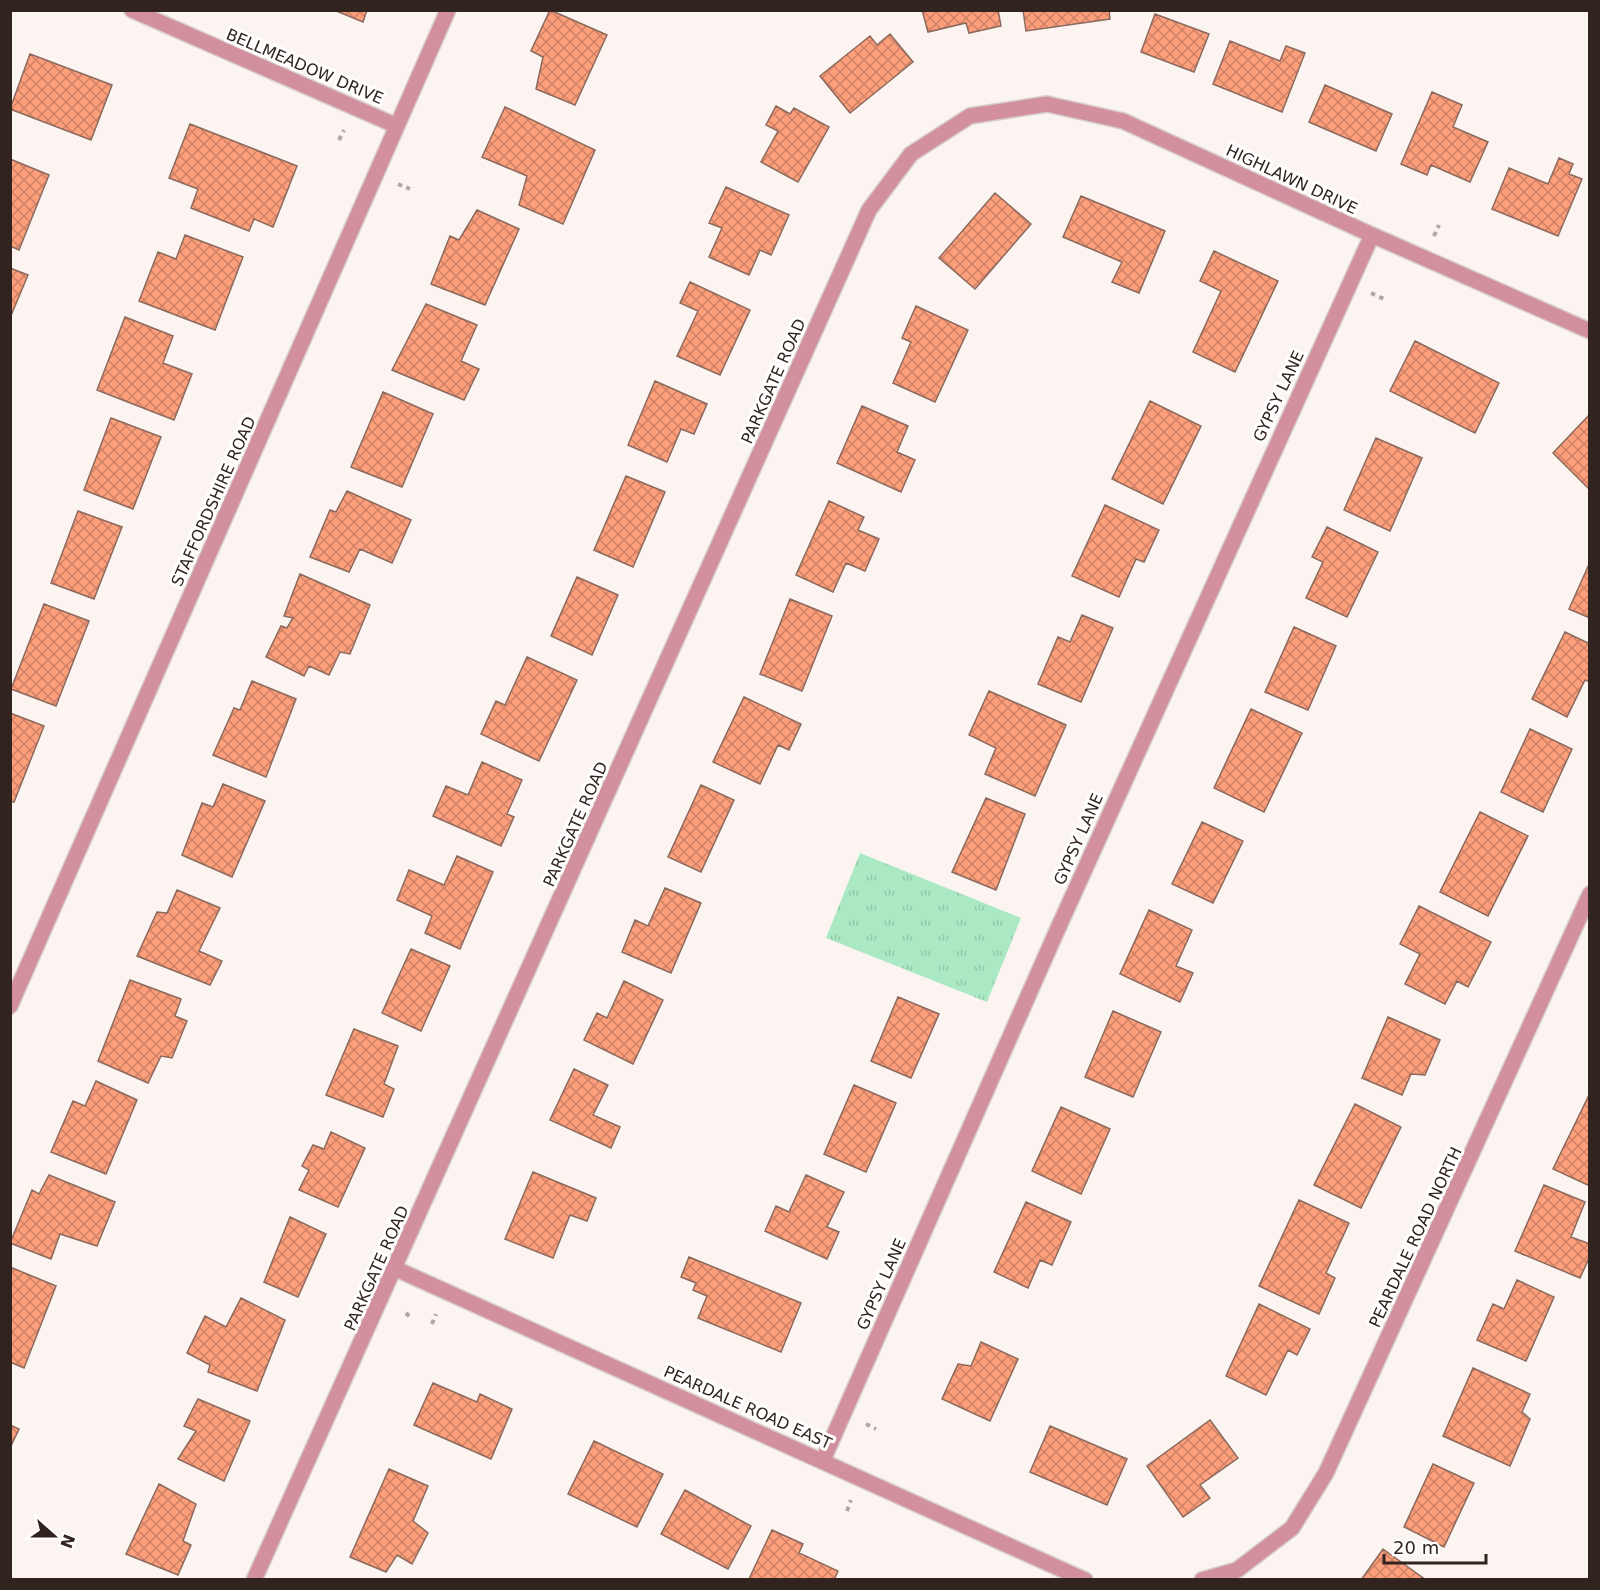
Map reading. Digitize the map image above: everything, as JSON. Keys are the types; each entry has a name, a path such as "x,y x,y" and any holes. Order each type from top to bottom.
{"street":[{"name":"BELLMEADOW DRIVE","path":"132,10 397,126"},
{"name":"STAFFORDSHIRE ROAD","path":"10,1006 448,10"},
{"name":"HIGHLAWN DRIVE","path":"970,116 1047,104 1123,121 1372,235 1590,331"},
{"name":"PARKGATE ROAD","path":"254,1580 396,1269 869,210 911,154 970,116"},
{"name":"GYPSY LANE","path":"823,1460 1060,924 1372,235"},
{"name":"PEARDALE ROAD NORTH","path":"1203,1580 1237,1569 1292,1528 1326,1473 1590,894"},
{"name":"PEARDALE ROAD EAST","path":"396,1269 1085,1580"}],"path":[{"path":"339,140 345,129"},
{"path":"398,184 410,189"},
{"path":"1433,238 1439,225"},
{"path":"1371,294 1384,299"},
{"path":"432,1324 437,1312"},
{"path":"406,1313 412,1319"},
{"path":"863,1423 876,1430"}],"green space":[{"path":"860,853 1021,918 987,1002 826,938"}],"building":[{"path":"334,10 367,10 363,22"},
{"path":"550,10 607,35 575,105 536,89 543,57 531,51"},
{"path":"922,10 998,10 1001,26 969,33 966,23 928,32"},
{"path":"1023,10 1109,10 1110,19 1026,31"},
{"path":"1155,14 1209,34 1194,72 1141,52"},
{"path":"890,34 913,62 850,113 820,76 870,36 877,45"},
{"path":"1230,41 1280,61 1286,46 1305,53 1282,112 1213,84"},
{"path":"30,54 112,85 91,140 10,109"},
{"path":"1325,85 1392,114 1376,151 1309,122"},
{"path":"1432,92 1462,105 1453,127 1488,142 1470,182 1431,165 1427,175 1401,164"},
{"path":"776,106 790,114 794,108 829,127 798,182 761,162 778,131 766,125"},
{"path":"505,107 595,150 563,224 519,205 527,176 482,157"},
{"path":"190,124 297,166 273,227 254,219 249,231 191,208 198,189 169,178"},
{"path":"1559,158 1573,164 1569,174 1582,179 1558,236 1492,209 1509,168 1548,184"},
{"path":"10,159 49,175 19,250 10,246"},
{"path":"726,187 789,215 771,255 760,250 749,275 709,257 722,228 709,223"},
{"path":"995,193 1031,224 975,289 939,258"},
{"path":"1081,196 1165,231 1139,293 1112,282 1122,262 1063,237"},
{"path":"477,210 519,229 485,305 431,284 450,236 459,240"},
{"path":"185,235 243,257 215,330 139,301 158,252 176,259"},
{"path":"1214,251 1278,281 1235,372 1193,352 1221,291 1200,281"},
{"path":"10,268 28,275 10,318"},
{"path":"690,282 750,310 720,375 677,356 698,311 680,303"},
{"path":"426,304 477,325 461,361 479,369 464,400 392,370"},
{"path":"916,306 968,330 935,402 893,383 911,342 902,338"},
{"path":"125,317 173,336 163,363 192,374 174,420 97,390"},
{"path":"1415,341 1499,383 1475,433 1390,391"},
{"path":"655,381 707,404 694,434 681,429 667,462 628,445"},
{"path":"383,392 433,414 402,487 351,467"},
{"path":"1150,401 1201,426 1163,504 1112,479"},
{"path":"862,406 908,426 897,452 915,460 901,492 837,463"},
{"path":"1590,416 1590,490 1553,453"},
{"path":"111,418 161,437 133,509 84,490"},
{"path":"1376,438 1422,458 1390,531 1344,510"},
{"path":"626,476 665,492 633,567 594,550"},
{"path":"347,491 411,520 392,563 360,549 349,572 310,557 330,510 336,512"},
{"path":"829,501 864,517 858,530 879,539 865,571 846,563 833,592 796,575"},
{"path":"1105,505 1159,530 1144,562 1136,559 1119,597 1072,576"},
{"path":"78,511 122,527 94,599 51,583"},
{"path":"1327,527 1378,552 1347,617 1306,598 1323,562 1312,557"},
{"path":"1590,562 1590,618 1569,609"},
{"path":"300,574 370,605 350,654 340,652 329,675 309,666 304,676 266,657 281,626 287,628 293,618 284,616"},
{"path":"577,577 618,595 592,655 551,636"},
{"path":"790,599 832,616 802,691 760,674"},
{"path":"44,604 89,621 56,706 11,689"},
{"path":"1082,615 1113,628 1081,702 1038,684 1058,637 1070,642"},
{"path":"1294,627 1336,646 1308,710 1265,692"},
{"path":"1565,632 1590,644 1590,682 1585,680 1567,717 1532,699"},
{"path":"527,657 577,680 539,761 481,734 496,701 505,705"},
{"path":"252,681 296,699 266,777 213,755 234,708 240,710"},
{"path":"989,691 1066,725 1035,796 985,774 996,748 969,735"},
{"path":"744,697 801,724 789,750 778,745 760,784 713,762"},
{"path":"1251,709 1302,733 1264,812 1214,788"},
{"path":"10,713 44,726 14,802 10,801"},
{"path":"1530,729 1572,749 1543,812 1501,792"},
{"path":"482,762 522,780 507,814 514,817 501,846 433,816 446,786 468,795"},
{"path":"223,784 265,801 232,877 182,855 202,803 213,807"},
{"path":"701,785 734,800 701,872 668,857"},
{"path":"986,798 1025,814 996,890 952,872"},
{"path":"1480,812 1528,836 1488,916 1440,892"},
{"path":"1202,822 1243,841 1213,903 1172,884"},
{"path":"457,856 493,872 460,949 425,933 432,916 397,900 409,870 444,885"},
{"path":"665,888 701,903 671,973 622,952 635,920 648,926"},
{"path":"177,890 220,908 199,951 222,961 210,985 137,956 157,912 167,913"},
{"path":"1419,906 1491,942 1468,987 1457,981 1445,1004 1405,984 1420,954 1400,944"},
{"path":"1149,910 1192,930 1176,966 1193,973 1180,1002 1120,974"},
{"path":"411,949 450,966 421,1031 382,1013"},
{"path":"130,980 181,999 175,1016 187,1021 172,1058 161,1056 148,1083 98,1061"},
{"path":"624,981 663,1000 633,1064 584,1040 597,1013 607,1018"},
{"path":"898,997 939,1014 911,1078 871,1061"},
{"path":"1113,1011 1161,1032 1133,1097 1085,1077"},
{"path":"1388,1017 1440,1040 1425,1075 1411,1074 1402,1095 1362,1078"},
{"path":"354,1029 398,1046 384,1084 394,1089 383,1117 326,1095"},
{"path":"574,1069 608,1085 593,1115 620,1127 611,1148 550,1120"},
{"path":"96,1081 137,1100 106,1174 51,1152 73,1101 85,1106"},
{"path":"854,1085 896,1103 866,1172 824,1154"},
{"path":"1590,1093 1590,1186 1553,1169"},
{"path":"1355,1104 1401,1127 1361,1208 1314,1185"},
{"path":"1061,1107 1110,1129 1081,1194 1032,1171"},
{"path":"331,1132 365,1148 338,1207 299,1190 309,1170 302,1166 313,1145 324,1149"},
{"path":"533,1172 596,1198 587,1221 570,1215 553,1258 505,1239"},
{"path":"49,1175 115,1202 97,1246 60,1234 51,1259 10,1243 32,1190 39,1194"},
{"path":"806,1175 844,1192 827,1227 839,1232 827,1259 765,1231 776,1206 789,1212"},
{"path":"1544,1185 1585,1202 1571,1237 1590,1244 1590,1256 1580,1278 1515,1251"},
{"path":"1299,1200 1349,1223 1326,1273 1335,1278 1319,1314 1259,1286"},
{"path":"1026,1202 1071,1222 1052,1265 1040,1260 1028,1288 994,1272"},
{"path":"290,1217 326,1234 298,1297 264,1282"},
{"path":"689,1257 801,1303 781,1352 698,1318 707,1296 693,1290 696,1283 681,1277"},
{"path":"10,1267 56,1286 24,1368 10,1362"},
{"path":"1517,1280 1554,1297 1526,1361 1477,1340 1493,1304 1504,1309"},
{"path":"241,1298 285,1320 257,1391 208,1372 210,1365 187,1353 205,1316 226,1327"},
{"path":"1259,1304 1310,1329 1297,1355 1288,1350 1266,1395 1226,1376"},
{"path":"981,1342 1018,1359 990,1421 942,1399 958,1364 971,1366"},
{"path":"1473,1368 1530,1394 1522,1412 1530,1419 1510,1466 1443,1436"},
{"path":"433,1383 477,1402 480,1394 512,1409 491,1459 414,1425"},
{"path":"198,1399 250,1421 224,1481 178,1459 196,1431 184,1426"},
{"path":"1210,1420 1238,1458 1200,1485 1210,1498 1183,1517 1147,1466"},
{"path":"10,1425 19,1429 10,1448"},
{"path":"1050,1426 1127,1459 1107,1505 1030,1472"},
{"path":"594,1441 663,1474 637,1527 568,1494"},
{"path":"1433,1464 1474,1483 1444,1547 1404,1527"},
{"path":"389,1469 428,1486 413,1521 428,1533 412,1564 397,1555 386,1572 350,1557"},
{"path":"159,1484 196,1504 183,1541 191,1545 178,1575 126,1554"},
{"path":"685,1490 751,1526 728,1569 661,1534"},
{"path":"772,1530 803,1544 799,1553 838,1571 834,1580 749,1579"},
{"path":"1383,1549 1426,1580 1361,1580"}]}
